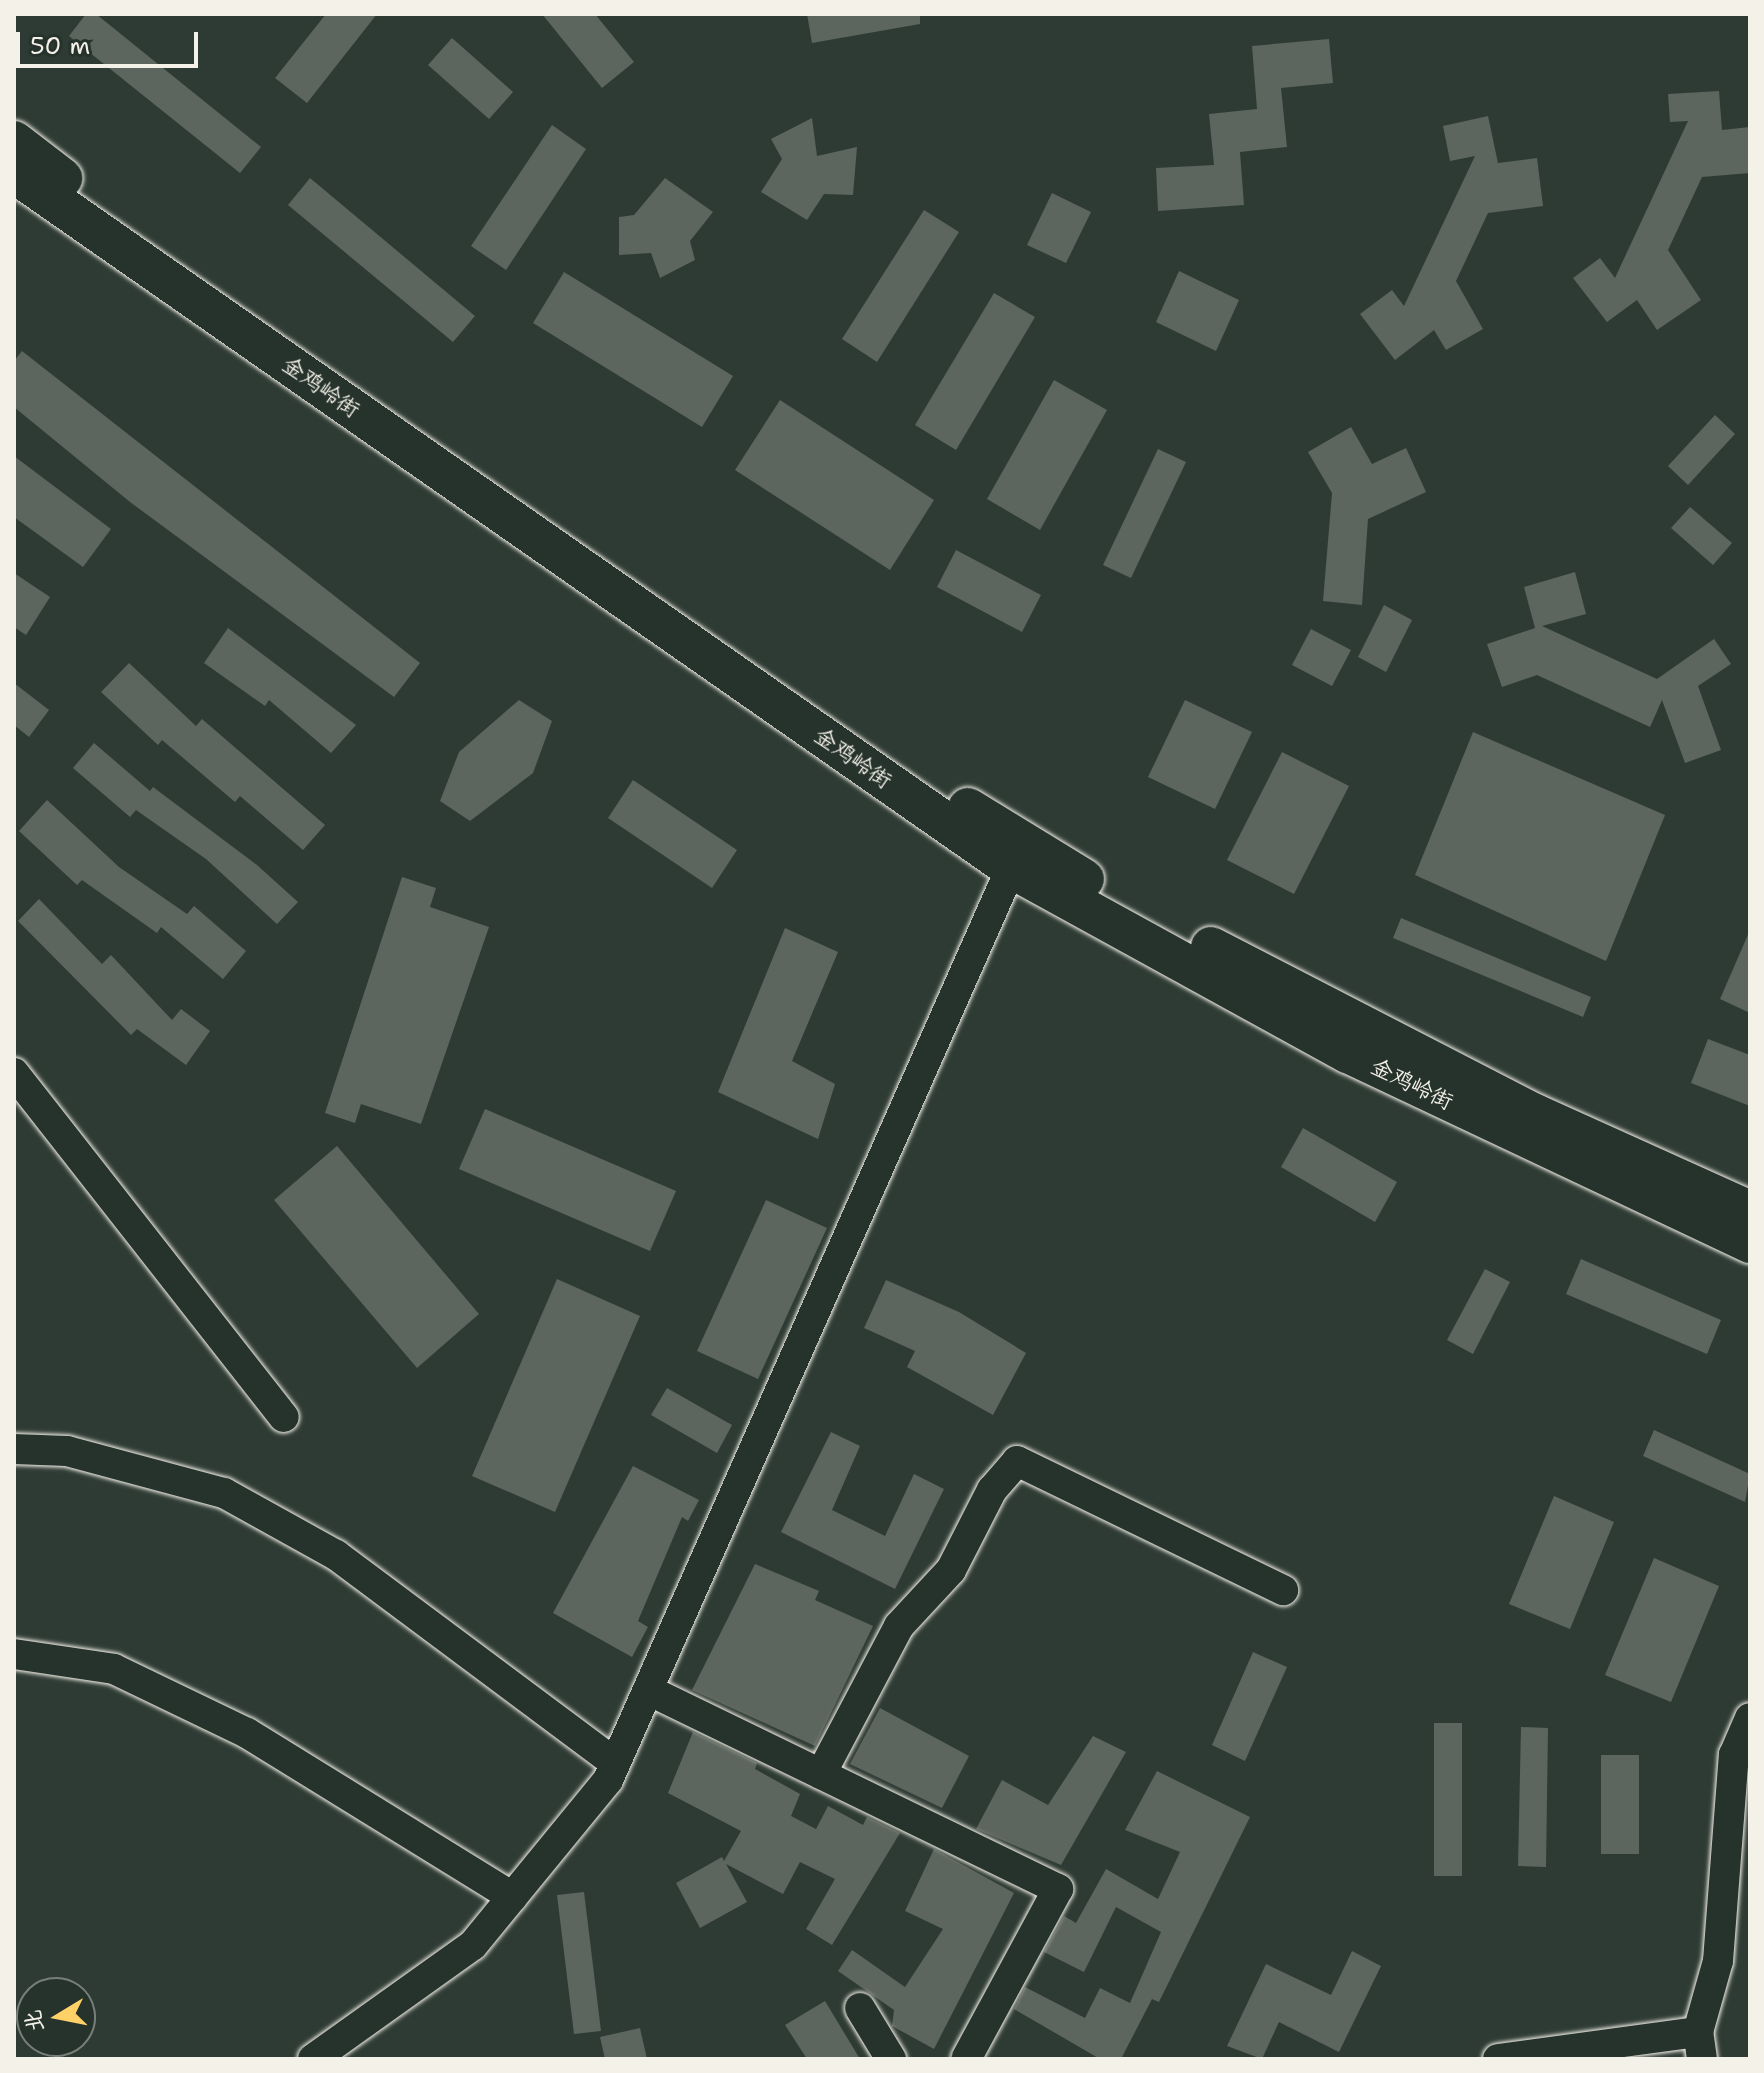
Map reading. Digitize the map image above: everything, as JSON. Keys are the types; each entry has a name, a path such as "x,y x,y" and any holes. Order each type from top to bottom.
{"main road":[{"name":"金鸡岭街","path":"14,141 948,796 1108,894 1535,1114 1750,1211"},
{"name":"金鸡岭街","path":"19,179 1011,868 1348,1053 1750,1243"}],"street":[{"path":"313,2059 473,1945 615,1763 1011,868"},
{"path":"14,1073 284,1417"},
{"path":"14,1449 67,1451 224,1493 336,1555 615,1763"},
{"path":"821,1774 899,1626 951,1570 992,1490 1017,1461 1283,1590"},
{"path":"14,1654 114,1669 247,1733 513,1897"},
{"path":"648,1690 1058,1889 966,2059"},
{"path":"1498,2059 1700,2045 1718,1961 1734,1755 1750,1718"},
{"path":"860,2008 891,2059"}],"building":[{"path":"86,14 96,14 261,147 240,173 69,36"},
{"path":"326,14 377,14 307,103 275,78"},
{"path":"542,14 595,14 634,62 602,88"},
{"path":"807,14 920,14 920,24 812,43"},
{"path":"452,38 513,92 489,119 428,65"},
{"path":"1329,39 1333,83 1281,88 1287,147 1240,152 1244,205 1158,211 1156,168 1214,165 1209,114 1257,109 1252,46"},
{"path":"1719,91 1722,130 1750,127 1750,173 1702,177 1668,250 1701,300 1657,330 1637,300 1607,322 1573,278 1600,258 1615,278 1688,121 1670,122 1668,94"},
{"path":"1488,116 1498,163 1537,158 1543,206 1488,213 1456,281 1483,329 1446,350 1434,330 1395,360 1360,314 1392,290 1404,306 1475,156 1450,161 1443,126"},
{"path":"812,118 817,156 857,147 853,195 824,194 807,220 761,192 782,159 771,139"},
{"path":"552,125 586,149 506,270 471,246"},
{"path":"310,178 475,316 453,342 288,205"},
{"path":"665,178 713,212 690,241 695,260 660,278 651,253 619,255 619,217 634,215"},
{"path":"1052,193 1091,212 1066,263 1027,245"},
{"path":"924,210 959,232 877,362 842,339"},
{"path":"1179,271 1239,300 1216,351 1156,322"},
{"path":"564,272 733,376 702,427 533,323"},
{"path":"994,293 1035,317 956,450 915,425"},
{"path":"22,351 420,663 394,697 130,502 14,407 14,361"},
{"path":"1054,380 1107,410 1040,530 987,499"},
{"path":"780,400 934,500 890,570 735,470"},
{"path":"1715,415 1735,434 1688,485 1668,466"},
{"path":"1351,427 1372,464 1406,448 1426,492 1368,519 1362,605 1323,601 1332,493 1308,452"},
{"path":"1158,449 1186,462 1131,578 1103,565"},
{"path":"14,456 111,529 83,567 14,517"},
{"path":"1690,507 1732,543 1713,565 1671,528"},
{"path":"956,550 1041,595 1022,632 937,587"},
{"path":"1575,572 1586,614 1542,626 1657,679 1714,639 1731,664 1698,686 1721,750 1685,763 1662,700 1650,727 1537,675 1502,687 1487,644 1535,628 1524,587"},
{"path":"14,573 50,597 26,635 14,627"},
{"path":"1384,605 1412,620 1386,672 1358,657"},
{"path":"228,628 356,725 331,753 269,700 265,706 204,663"},
{"path":"1311,629 1351,650 1332,686 1292,665"},
{"path":"129,663 196,726 202,719 325,825 303,850 240,796 235,802 162,740 158,745 101,692"},
{"path":"14,683 49,710 29,737 14,725"},
{"path":"519,700 552,721 533,773 470,821 440,801 459,752"},
{"path":"1185,700 1252,732 1215,809 1148,777"},
{"path":"1473,732 1665,815 1606,961 1415,875"},
{"path":"94,743 150,791 153,787 257,865 298,902 277,924 206,859 136,810 130,817 73,768"},
{"path":"1282,752 1349,786 1294,894 1227,860"},
{"path":"633,780 737,850 712,888 608,818"},
{"path":"47,800 119,867 187,914 194,906 246,951 223,979 161,927 157,933 82,880 77,885 19,831"},
{"path":"402,877 436,888 430,907 489,927 421,1124 361,1104 355,1123 325,1113"},
{"path":"39,899 102,964 111,955 172,1020 181,1009 210,1031 186,1065 137,1029 131,1035 18,921"},
{"path":"1401,918 1591,997 1583,1017 1393,938"},
{"path":"785,928 838,952 792,1061 835,1084 818,1139 718,1092"},
{"path":"1750,930 1750,1013 1720,999"},
{"path":"1708,1039 1750,1055 1750,1106 1691,1083"},
{"path":"485,1109 676,1191 650,1251 459,1169"},
{"path":"1303,1128 1397,1182 1375,1222 1281,1167"},
{"path":"337,1146 479,1314 417,1368 274,1200"},
{"path":"766,1200 827,1228 758,1379 697,1351"},
{"path":"1581,1259 1721,1320 1707,1354 1566,1294"},
{"path":"1485,1269 1510,1282 1473,1354 1447,1340"},
{"path":"557,1279 640,1316 555,1512 472,1476"},
{"path":"886,1280 959,1312 1026,1353 993,1415 907,1367 915,1351 864,1328"},
{"path":"667,1388 732,1425 717,1453 651,1415"},
{"path":"1654,1430 1750,1474 1745,1502 1643,1456"},
{"path":"831,1432 860,1446 832,1510 885,1536 914,1474 944,1489 895,1589 781,1532"},
{"path":"633,1466 699,1500 688,1521 682,1517 638,1621 648,1627 632,1657 553,1613"},
{"path":"1554,1496 1614,1522 1570,1629 1509,1604"},
{"path":"1654,1558 1719,1586 1671,1702 1605,1675"},
{"path":"755,1564 819,1591 815,1600 873,1626 815,1746 692,1690"},
{"path":"1253,1652 1287,1667 1245,1761 1212,1745"},
{"path":"880,1708 969,1756 942,1808 850,1764"},
{"path":"1434,1723 1462,1723 1462,1876 1434,1876"},
{"path":"1521,1727 1548,1728 1546,1867 1518,1866"},
{"path":"693,1732 757,1763 755,1769 800,1794 791,1816 816,1829 828,1806 863,1825 867,1817 900,1833 832,1945 806,1929 835,1879 800,1862 783,1894 726,1864 747,1902 700,1928 676,1883 722,1857 724,1861 741,1831 668,1793"},
{"path":"1093,1736 1126,1752 1061,1865 976,1829 1002,1780 1048,1805"},
{"path":"1601,1755 1639,1755 1639,1854 1601,1854"},
{"path":"1157,1771 1250,1817 1159,2002 1152,1999 1121,2059 1100,2059 1014,2009 1025,1987 1085,2018 1100,1988 1130,2003 1161,1932 1116,1907 1084,1972 1044,1952 1064,1916 1076,1923 1106,1869 1158,1899 1180,1852 1125,1830"},
{"path":"934,1849 1014,1893 934,2049 892,2026 894,2010 838,1971 852,1950 905,1987 943,1929 905,1911"},
{"path":"584,1892 601,2031 574,2034 557,1895"},
{"path":"1352,1951 1381,1966 1339,2052 1279,2022 1262,2059 1227,2046 1266,1964 1331,1995"},
{"path":"825,2001 860,2059 807,2059 785,2025"},
{"path":"640,2028 647,2059 605,2059 600,2037"}]}
